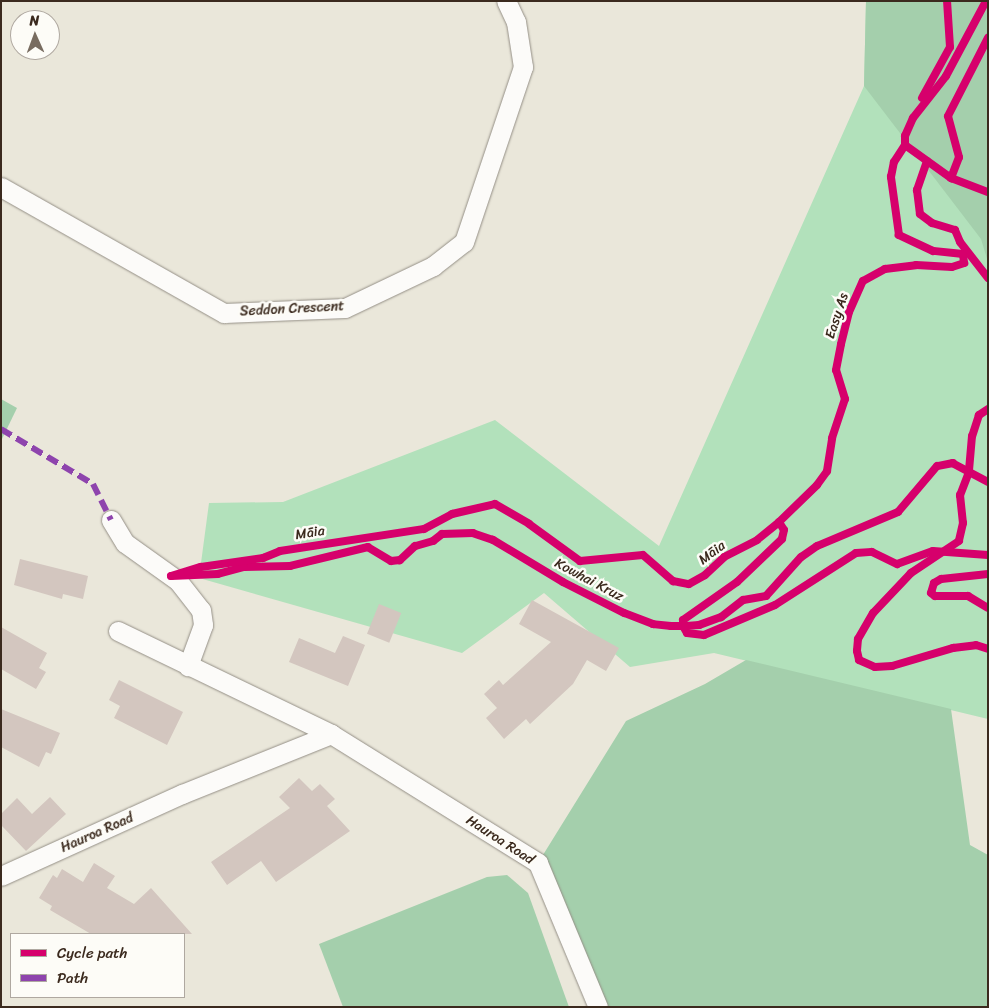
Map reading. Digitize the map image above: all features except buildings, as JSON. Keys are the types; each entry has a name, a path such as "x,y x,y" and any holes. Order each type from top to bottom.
{"street":[{"name":"Seddon Crescent","path":"1,188 224,313 345,308 433,266 464,242 523,67 516,22 506,1"},
{"path":"111,520 125,543 178,581 201,610 204,625 188,666"},
{"name":"Hauroa Road","path":"118,632 331,734 538,863 598,1007"},
{"name":"Hauroa Road","path":"1,876 182,794 331,734"}],"green space":[{"path":"866,1 988,1 988,719 714,653 630,667 544,593 462,653 199,578 209,503 283,502 495,420 659,546 864,86"},
{"path":"866,1 988,1 988,262 981,239 864,86"},
{"path":"1,399 17,408 1,441"},
{"path":"746,660 951,709 970,845 988,855 988,1007 598,1007 538,863 626,721 705,684"},
{"path":"507,875 528,893 569,1007 343,1007 319,944 487,877"}],"marked path":[{"path":"1,429 93,484 111,520"}],"cycle path":[{"path":"922,98 950,47 947,1"},
{"path":"905,145 905,136 913,118 946,76 986,1"},
{"path":"951,178 959,157 948,116 988,38"},
{"path":"905,145 951,178 988,192"},
{"name":"Easy As","path":"779,522 817,485 827,471 832,438 845,399 836,370 849,312 863,281 885,269 916,265 952,267 964,263 963,254 933,251 899,235 891,177 894,162 905,145"},
{"path":"927,161 917,190 920,214 932,223 955,230 960,242 988,278"},
{"path":"988,409 979,415 972,436 969,472 960,495 963,523 959,541 911,573 873,613 858,639 857,651 859,660 875,667 892,666 953,648 976,645 988,649"},
{"name":"Māia","path":"988,482 953,463 937,466 898,512 817,546 801,557 766,596 743,600 721,617 699,625 683,626 671,626 653,624 624,613 563,582 493,540 473,533 442,534 433,541 415,546 400,560 391,561 368,547 290,566 244,567 218,574 171,576 201,567 263,558 280,551 424,529 452,514 495,504 529,524 580,561 643,555 673,581 689,584 705,575 724,557 757,540 779,522 784,530 782,539 737,582 683,620 683,626 687,633 704,635 775,605 856,553 872,552 897,564 933,551 988,555"},
{"path":"988,574 941,579 934,583 931,593 935,596 968,596 988,608"}]}
